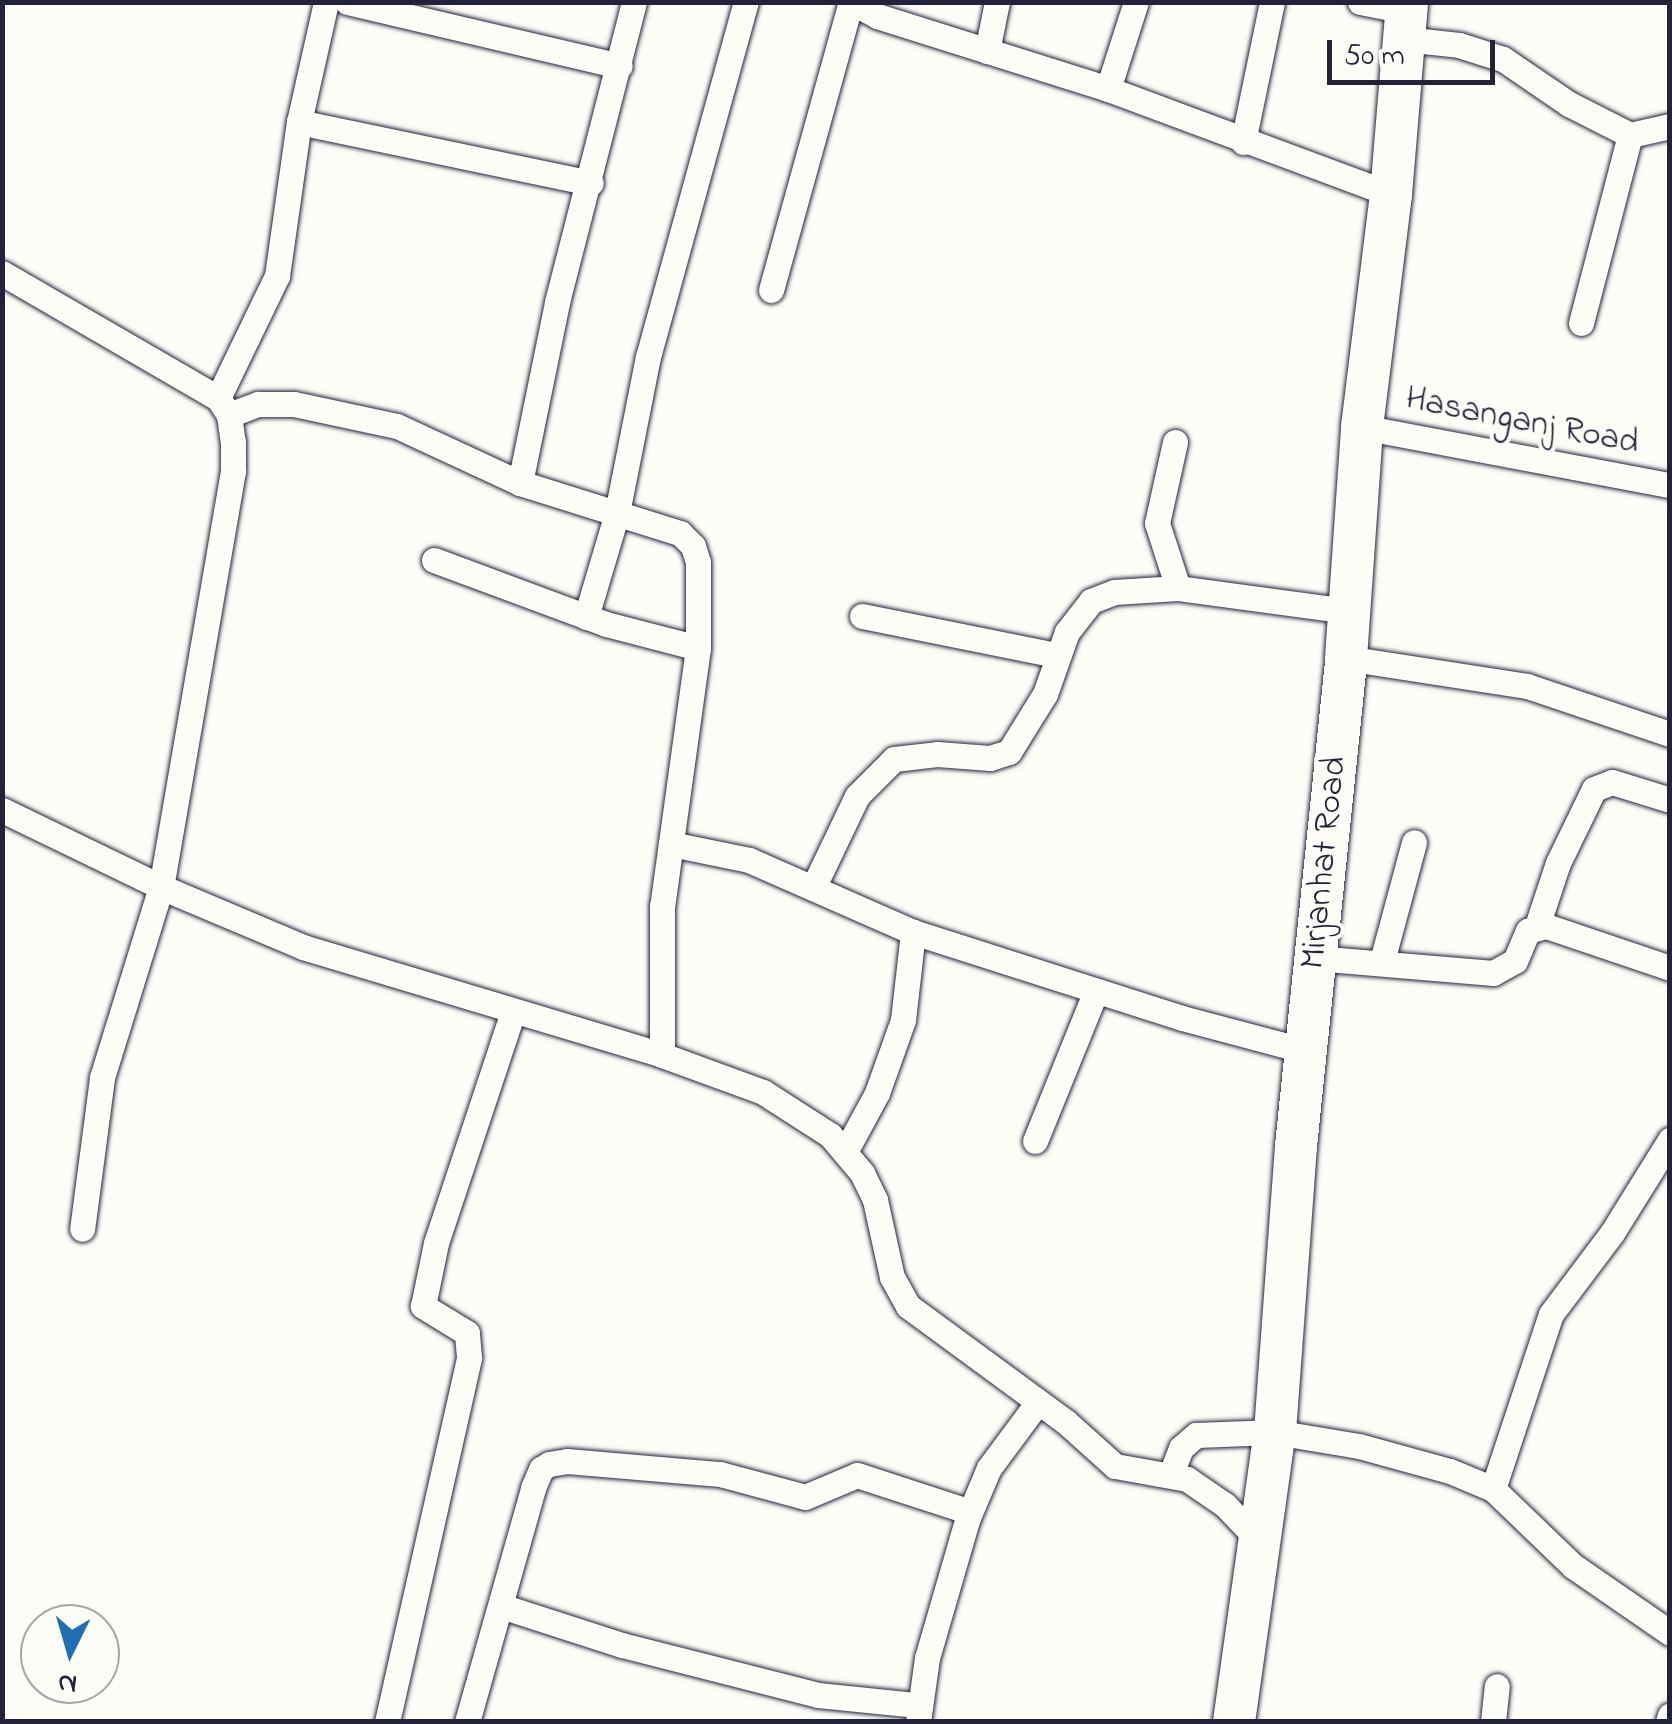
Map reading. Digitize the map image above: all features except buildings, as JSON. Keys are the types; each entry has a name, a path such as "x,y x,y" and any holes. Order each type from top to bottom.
{"main road":[{"name":"Mirjanhat Road","path":"1234,1722 1275,1432 1306,1051 1346,658 1362,428 1391,194 1405,17"}],"street":[{"path":"82,1229 102,1078 162,887 233,471 224,406 277,276 299,122 326,2"},
{"path":"346,2 620,66"},
{"path":"520,482 556,302 591,183 634,2"},
{"path":"586,617 617,513 648,357 746,2"},
{"path":"771,290 851,2 1108,89 1391,194"},
{"path":"987,51 996,2"},
{"path":"1108,89 1136,2"},
{"path":"1243,142 1272,2"},
{"path":"1360,2 1405,17 1459,46 1503,59 1569,104 1630,136 1670,126"},
{"path":"299,122 591,183"},
{"path":"1581,324 1630,136"},
{"path":"2,273 224,406 294,404 397,426 520,482 680,533 693,546 698,562 698,648 662,906 662,1056"},
{"name":"Hasanganj Road","path":"1362,428 1670,485"},
{"path":"1175,442 1157,523 1178,588"},
{"path":"434,560 586,617 698,648"},
{"path":"813,888 857,796 886,765 908,754 1001,757 1034,715 1056,655 1077,615 1091,600 1114,592 1178,588 1349,611"},
{"path":"862,616 1056,655"},
{"path":"1346,658 1527,686 1670,734"},
{"path":"1315,958 1382,960 1493,973 1515,960 1528,931 1537,926 1558,864 1594,790 1612,782 1670,800"},
{"path":"2,810 162,887 337,959 662,1056 763,1092 830,1135 845,1152 876,1200 892,1277 908,1306 1038,1402 1115,1466 1145,1474 1170,1474 1212,1496 1262,1544"},
{"path":"1382,960 1414,842"},
{"path":"671,844 748,860 913,932 1096,991 1306,1051"},
{"path":"1537,926 1670,968"},
{"path":"845,1152 877,1093 903,1020 913,932"},
{"path":"1035,1141 1096,991"},
{"path":"388,1722 470,1358 467,1332 423,1306 436,1243 512,1012"},
{"path":"1493,1489 1551,1314 1612,1232 1670,1140"},
{"path":"500,1606 622,1645 818,1695 918,1713 970,1512 989,1468 1038,1402"},
{"path":"1170,1474 1181,1448 1196,1435 1275,1432 1358,1446 1450,1471 1493,1489 1573,1566 1670,1633"},
{"path":"467,1722 542,1470 567,1461 744,1477 804,1497 814,1497 846,1476 858,1476 970,1512"},
{"path":"1493,1722 1497,1686"}]}
